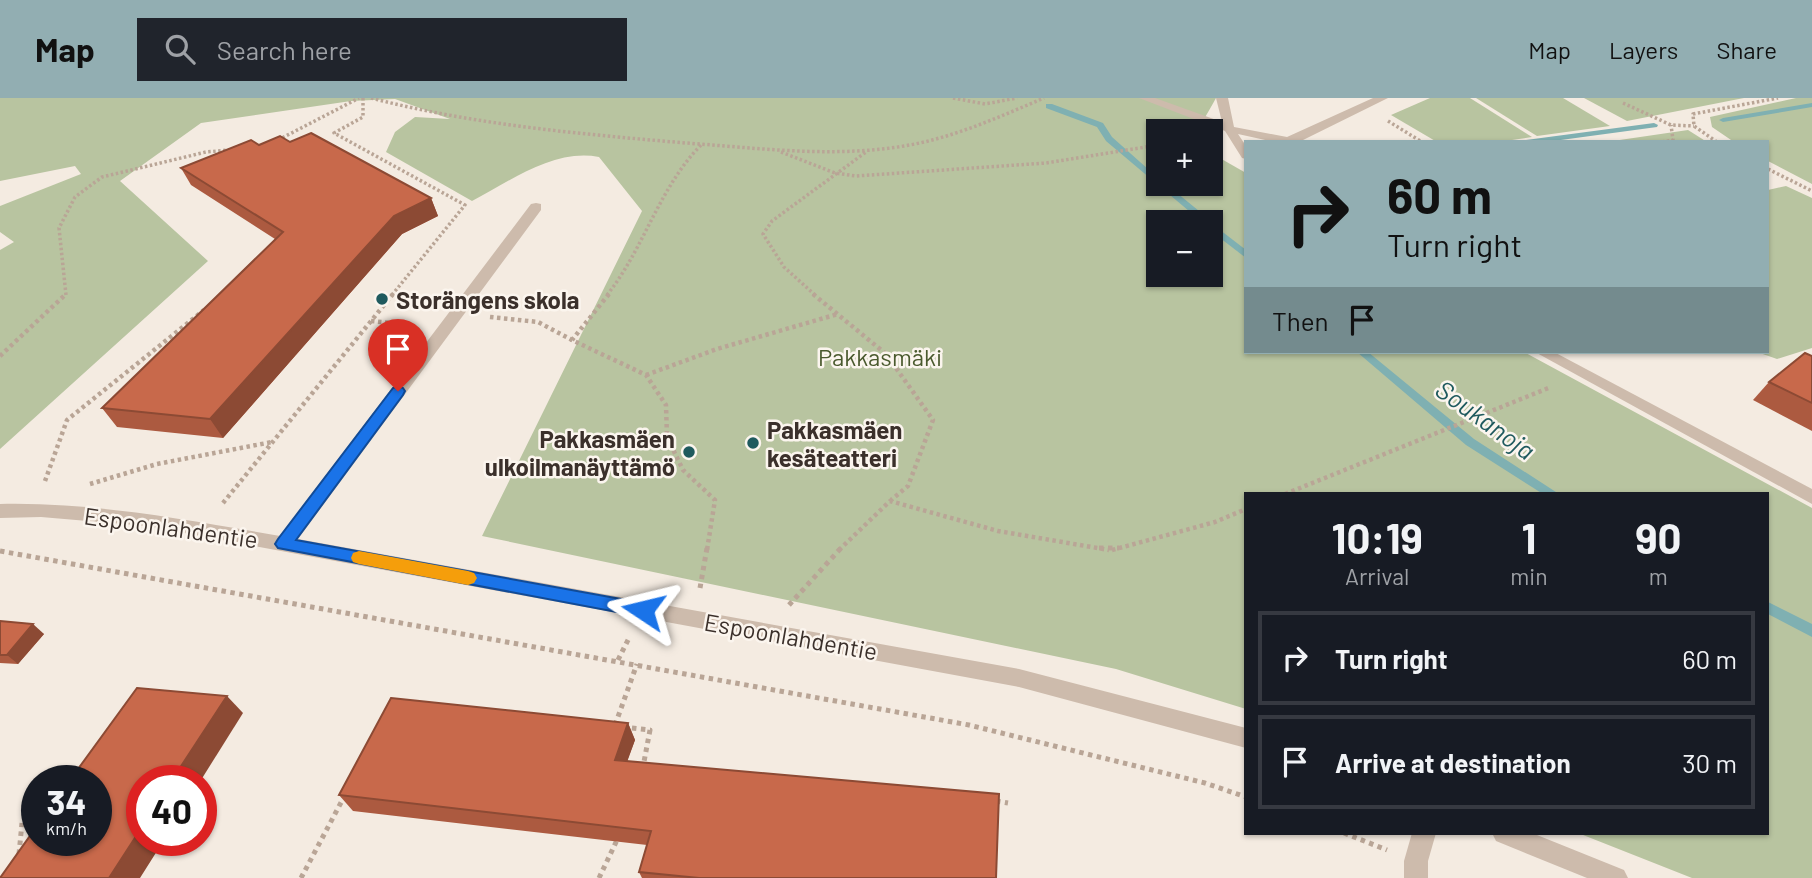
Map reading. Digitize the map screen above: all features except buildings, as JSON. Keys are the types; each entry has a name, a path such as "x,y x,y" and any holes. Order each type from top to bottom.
{"street":[{"path":"1145,98 1229,130 1286,140"},
{"path":"1222,98 1229,130 1244,152"},
{"path":"1294,140 1382,98"},
{"path":"284,544 536,206"},
{"path":"1547,354 1812,497"},
{"name":"Espoonlahdentie","path":"0,511 41,510 146,519 777,633 1020,678 1244,737"},
{"path":"1416,878 1416,861 1423,835"},
{"path":"1509,835 1616,878"}],"path":[{"path":"223,503 465,205 334,133 363,117 361,98 278,140"},
{"path":"371,98 403,108 524,127 776,150 868,151 906,146 951,134 1044,98"},
{"path":"953,98 979,104 1001,105 1017,98"},
{"path":"1693,126 1693,114 1778,98"},
{"path":"1623,103 1671,125 1693,126 1714,140"},
{"path":"1671,125 1673,140"},
{"path":"572,340 625,272 641,237 667,193 689,157 702,144"},
{"path":"776,150 835,173 856,176 990,170 1146,148"},
{"path":"0,356 66,295 59,228 75,197 102,177 206,152 230,150"},
{"path":"777,633 790,604 827,561 908,486 933,420 888,355 786,269 769,251 763,234 772,221 868,151"},
{"path":"1769,170 1812,191"},
{"path":"45,481 67,419 213,302"},
{"path":"456,313 538,322 646,375 667,405 667,437 683,470 715,500 700,588"},
{"path":"646,375 734,344 839,314"},
{"path":"1290,492 1585,373"},
{"path":"89,484 135,467 189,455 272,442"},
{"path":"890,501 998,531 1111,550 1215,522 1244,510"},
{"path":"0,551 969,725 1205,783 1244,796"},
{"path":"614,726 637,664"},
{"path":"601,724 650,730 642,772"},
{"path":"643,764 657,765"},
{"path":"301,878 351,784"},
{"path":"981,800 1009,803"},
{"path":"599,878 621,830"},
{"path":"17,868 21,832"}],"green space":[{"name":"Pakkasmäki","path":"0,98 1216,98 1203,119 1146,119 1146,196 1223,196 1223,160 1244,172 1244,354 1528,354 1812,508 1812,878 1692,878 1583,835 1769,835 1769,492 1244,492 1244,708 1116,669 482,536 642,211 599,157 582,155 566,157 533,168 472,201 386,152 395,132 415,117 450,119 395,99 351,101 201,123 120,181 208,261 0,449 0,250 14,242 0,232 0,206 81,174 75,166 0,181"},
{"path":"1430,98 1470,98 1532,137 1512,140 1434,140 1391,115"},
{"path":"1476,98 1563,98 1610,126 1537,136"},
{"path":"1584,98 1744,98 1627,121"},
{"path":"1796,98 1812,98 1812,184 1769,162 1769,140 1731,140 1712,127 1710,117"},
{"path":"1688,130 1704,140 1620,140"},
{"path":"1786,186 1812,198 1812,348 1777,359 1763,354 1769,354 1769,190"}],"waterway":[{"path":"1723,120 1812,105"},
{"name":"Soukanoja","path":"1049,106 1100,125 1109,139 1146,171"},
{"path":"1541,140 1654,125"},
{"name":"Soukanoja","path":"1176,196 1192,210"},
{"name":"Soukanoja","path":"1223,236 1244,253"},
{"name":"Soukanoja","path":"1364,354 1470,442 1550,492"},
{"name":"Soukanoja","path":"1769,609 1812,631"}],"slow traffic":[{"path":"359,558 468,578"}],"place":[{"name":"Storängens skola","path":"382,299"},
{"name":"Pakkasmäen kesäteatteri","path":"753,443"},
{"name":"Pakkasmäen ulkoilmanäyttämö","path":"689,452"}],"route":[{"path":"398,391 284,544 643,610"}]}
